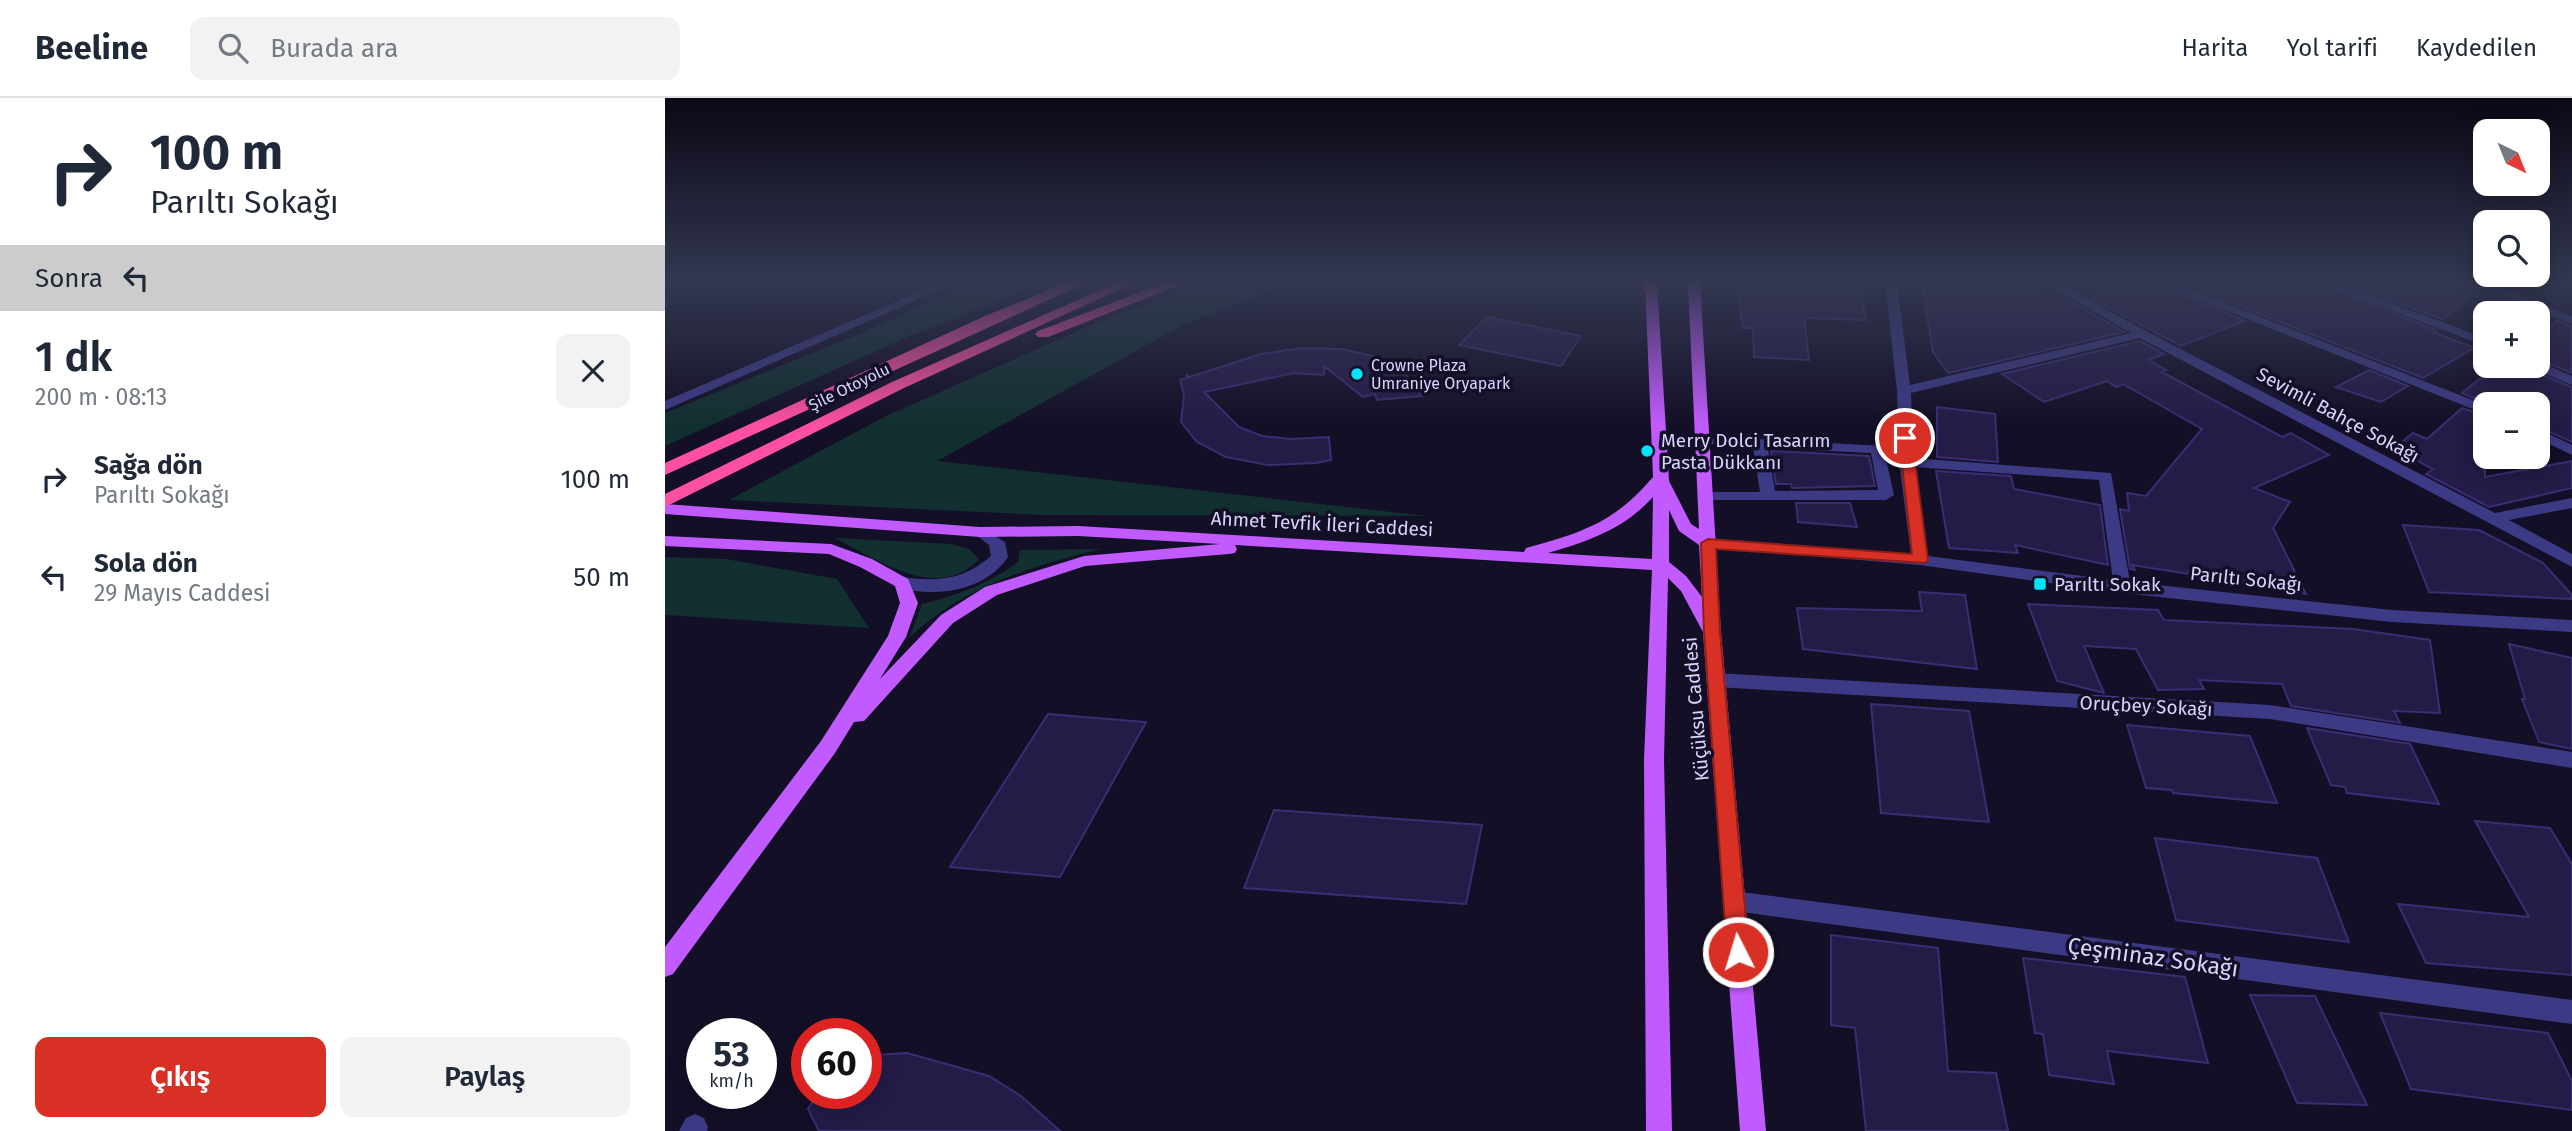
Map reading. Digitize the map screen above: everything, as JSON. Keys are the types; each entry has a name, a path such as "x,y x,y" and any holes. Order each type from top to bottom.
{"highway":[{"name":"Şile Otoyolu","path":"665,470 707,448 965,330"},
{"name":"Şile Otoyolu","path":"665,501 898,385 1021,330"},
{"path":"757,453 1055,330"}],"main road":[{"path":"1653,330 1661,478 1685,527 1708,543"},
{"name":"Küçüksu Caddesi","path":"1696,330 1712,632 1753,1131"},
{"name":"Küçüksu Caddesi","path":"1659,1131 1654,760 1661,565 1661,478"},
{"path":"1518,556 1584,537 1614,525 1639,506 1661,478"},
{"name":"Ahmet Tevfik İleri Caddesi","path":"665,509 980,532 1078,531 1661,565"},
{"path":"665,541 831,549 866,563 902,583 908,603 901,631 828,747 665,966"},
{"path":"828,747 947,619 991,591 1084,561 1302,544"},
{"path":"1661,565 1683,580 1694,594 1700,614 1712,632"}],"street":[{"path":"665,395 815,330"},
{"path":"665,406 840,330"},
{"path":"1897,330 1904,390 1906,462 1920,560"},
{"name":"Sevimli Bahçe Sokağı","path":"2135,330 2572,562"},
{"path":"2283,330 2473,405"},
{"path":"2453,330 2473,338"},
{"path":"1904,390 2142,334"},
{"path":"2550,371 2572,381"},
{"path":"2550,439 2572,451"},
{"path":"1702,440 1878,449 1886,495 1706,498"},
{"path":"1760,443 1768,497"},
{"path":"1906,462 2106,476 2123,587"},
{"path":"2493,518 2572,503"},
{"path":"902,583 931,587 959,585 985,571 1000,556 997,542 980,532"},
{"name":"Parıltı Sokağı","path":"1708,543 1920,560 2123,587 2392,616 2572,626"},
{"name":"Oruçbey Sokağı","path":"1716,680 2270,712 2572,760"},
{"name":"Çeşminaz Sokağı","path":"1734,901 2572,1012"}],"green space":[{"path":"867,330 925,330 665,446 665,413"},
{"path":"1080,330 1173,330 937,461 1427,516 1042,515 729,500 886,416"},
{"path":"835,538 951,544 969,549 979,559 963,572 946,577 927,577 888,566"},
{"path":"1101,549 1024,571 975,592 930,620 909,638 922,604 960,593 995,577 1018,562 1020,550"},
{"path":"665,557 726,559 837,579 869,628 665,615"}],"building":[{"path":"1474,330 1552,330 1581,336 1561,366 1459,345"},
{"path":"1753,330 1805,330 1809,360 1754,357"},
{"path":"1930,330 2124,332 1948,373 1933,352"},
{"path":"2151,330 2221,330 2181,346"},
{"path":"2301,330 2436,330 2433,332 2473,349 2423,378"},
{"path":"2550,330 2572,330 2572,373 2550,364"},
{"path":"2140,341 2164,354 2148,360 2166,370 2162,372 2282,437 2291,433 2329,455 2254,488 2290,502 2273,528 2306,594 2241,583 2237,575 2188,571 2189,574 2132,565 2135,570 2130,569 2120,509 2129,511 2127,493 2146,496 2202,429 2123,384 2116,387 2107,381 2044,402 2002,374"},
{"path":"1301,348 1342,349 1377,357 1404,372 1422,396 1377,400 1375,394 1363,397 1324,366 1324,375 1294,373 1204,392 1239,427 1262,436 1290,439 1329,437 1331,460 1316,463 1268,465 1226,457 1197,442 1181,422 1184,395 1180,380 1187,378 1187,375 1189,377 1261,354"},
{"path":"2369,370 2408,386 2381,402 2336,387"},
{"path":"2481,378 2550,378 2572,387 2572,442 2550,432 2550,392 2473,392 2473,398 2462,393"},
{"path":"1937,407 1995,414 1998,462 1937,457"},
{"path":"2462,408 2473,412 2473,469 2485,469 2485,477 2528,469 2550,469 2550,465 2572,461 2572,488 2489,507 2426,474 2433,469 2394,448 2413,433 2427,439"},
{"path":"1771,451 1869,456 1875,486 1792,488 1791,484 1776,484"},
{"path":"1936,471 2011,476 2014,489 2100,505 2108,565 2015,545 2018,553 1949,548"},
{"path":"1796,503 1850,503 1857,527 1798,522"},
{"path":"2403,525 2479,530 2543,563 2572,595 2572,599 2429,592"},
{"path":"1919,592 1965,595 1977,669 1803,649 1797,608 1922,611"},
{"path":"2028,604 2158,610 2164,620 2353,629 2430,640 2440,713 2394,711 2400,723 2291,706 2282,684 2199,680 2204,689 2158,690 2136,649 2084,646 2104,693 2057,681"},
{"path":"2509,644 2572,658 2572,749 2539,742 2522,699 2525,699"},
{"path":"1871,704 1969,711 1989,822 1881,813"},
{"path":"1048,714 1146,722 1060,877 950,867"},
{"path":"2127,725 2250,736 2277,803 2146,788"},
{"path":"2307,728 2410,744 2439,804 2347,793 2345,787 2331,785"},
{"path":"1274,810 1482,825 1466,904 1244,888"},
{"path":"2475,821 2550,828 2572,864 2572,975 2426,963 2398,904 2529,917"},
{"path":"2155,838 2317,858 2349,942 2176,920"},
{"path":"1831,935 1938,948 1948,1071 1996,1073 2008,1131 1866,1131 1855,1028 1831,1025"},
{"path":"2023,958 2185,977 2208,1063 2107,1051 2114,1084 2049,1075 2043,1034 2035,1033"},
{"path":"2250,995 2315,996 2367,1105 2297,1103"},
{"path":"2380,1013 2548,1033 2572,1081 2572,1110 2411,1089"},
{"path":"907,1053 989,1076 1021,1096 1060,1131 819,1131 808,1109 882,1109 882,1055"}],"place":[{"name":"Crowne Plaza Umraniye Oryapark","path":"1357,374"},
{"name":"Merry Dolci Tasarım Pasta Dükkanı","path":"1647,451"},
{"name":"Parıltı Sokak","path":"2040,584"}],"route":[{"path":"1738,952 1712,632 1708,543 1920,560 1905,438"}]}
